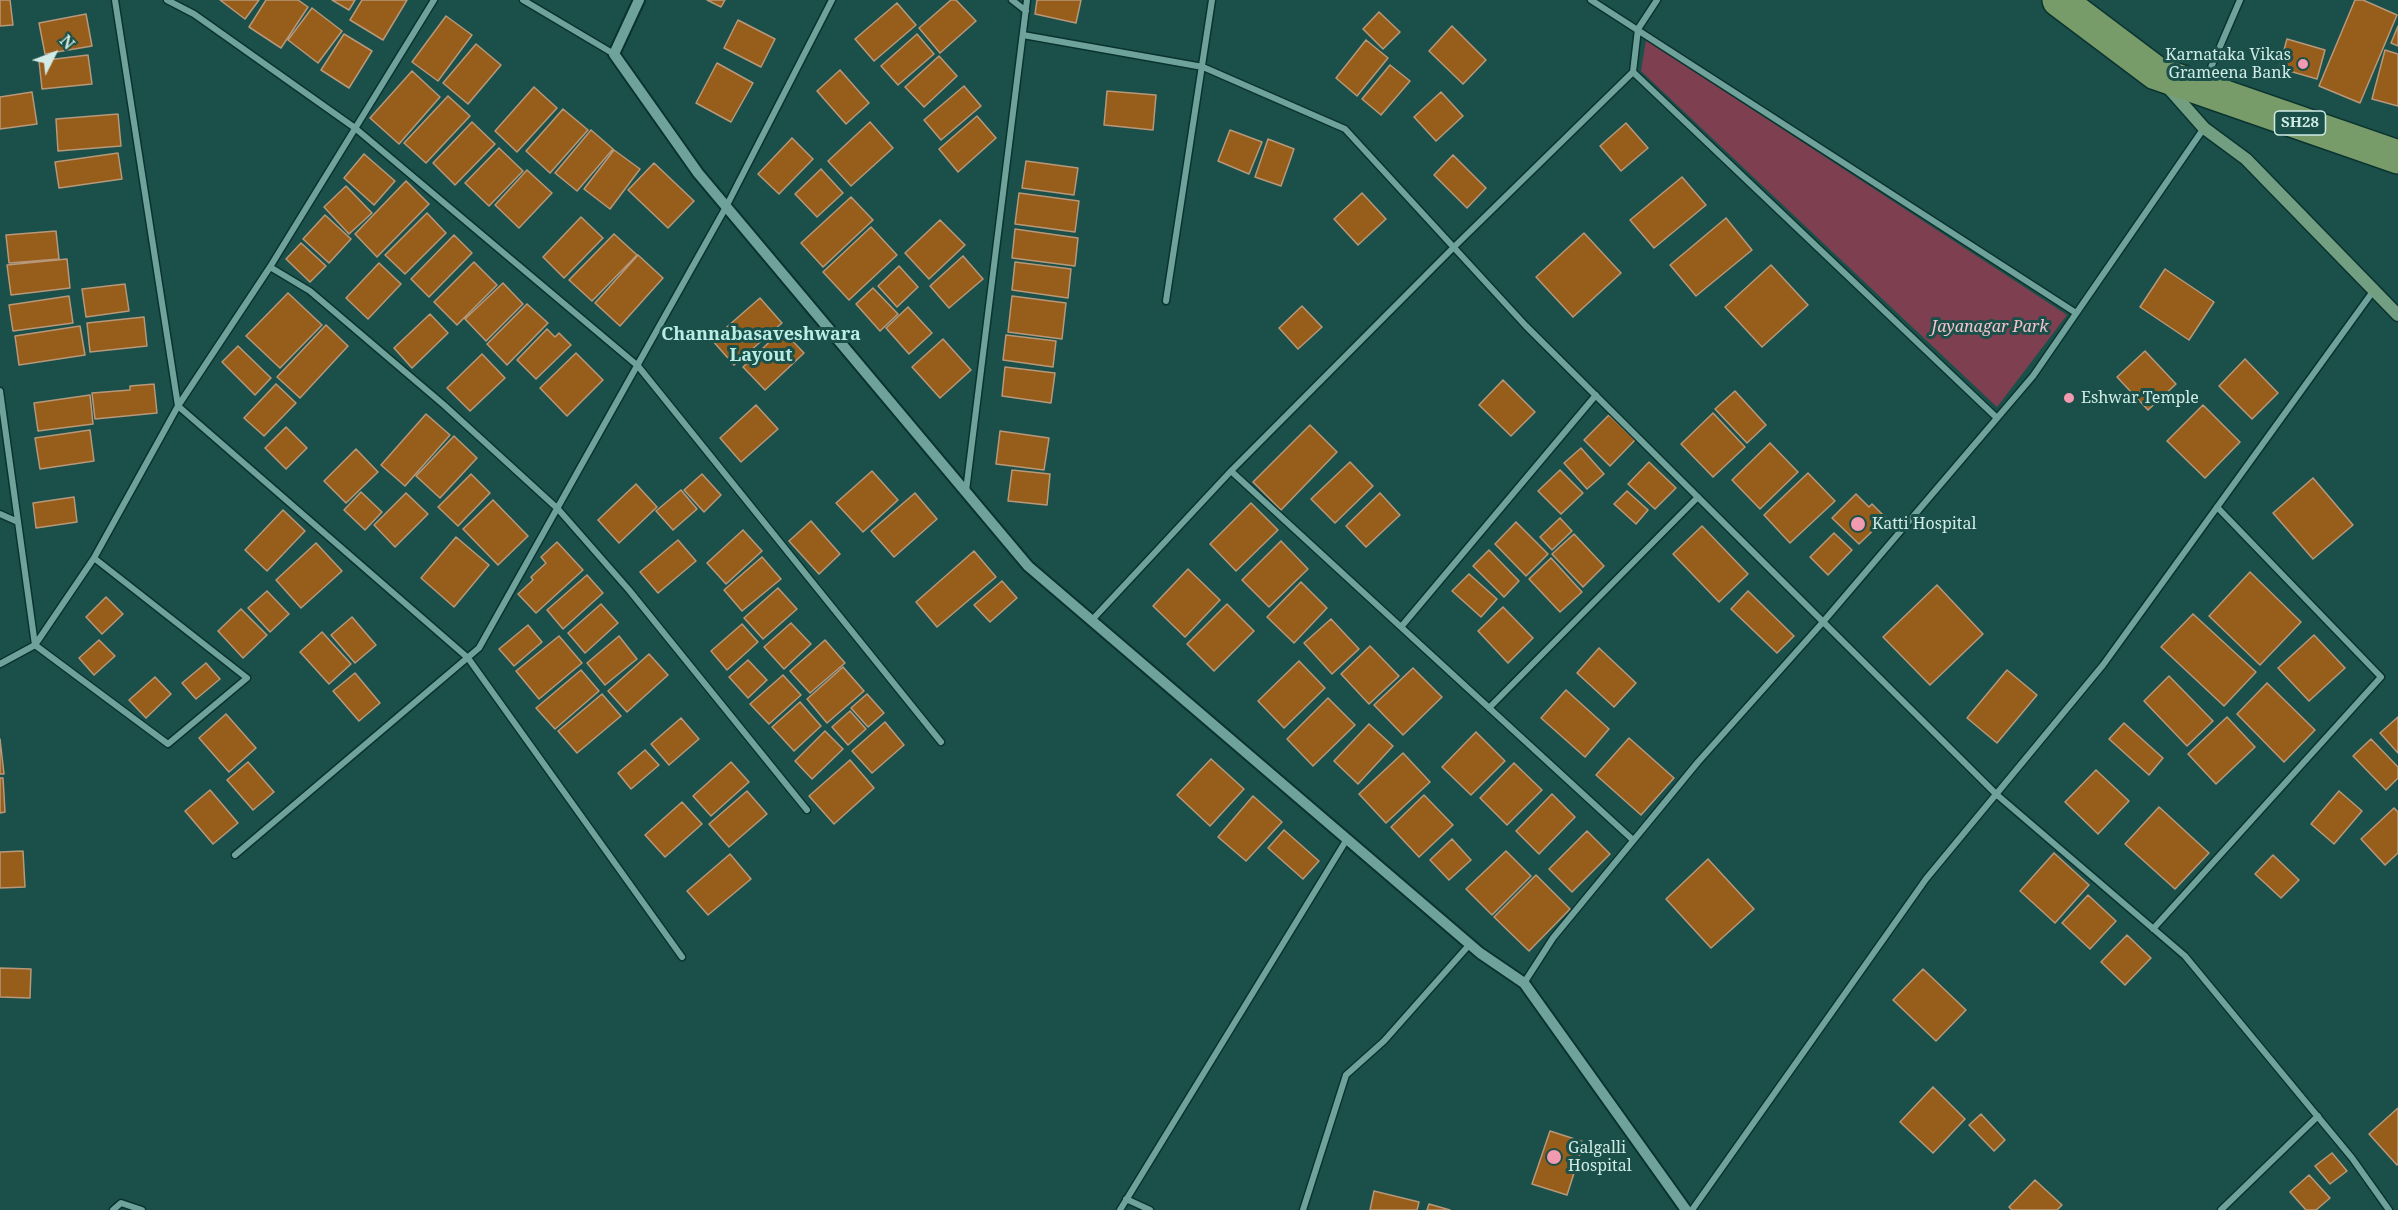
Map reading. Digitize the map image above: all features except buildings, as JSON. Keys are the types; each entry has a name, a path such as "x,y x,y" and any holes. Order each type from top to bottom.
{"main road":[{"name":"SH28","path":"2059,0 2156,73 2398,157"},
{"path":"2156,73 2204,128 2246,159 2398,315"}],"street":[{"path":"115,0 178,406 468,658 682,957"},
{"path":"167,0 194,14 355,128 638,366 941,742"},
{"path":"0,664 35,645 94,558 178,406 270,267 434,0"},
{"path":"523,0 614,54 698,173 1029,566 1470,944 1524,983 1686,1210"},
{"path":"614,54 639,0"},
{"path":"235,855 479,648 726,207 832,0"},
{"path":"1012,0 1026,11"},
{"path":"966,491 1027,0"},
{"path":"1166,301 1212,0"},
{"path":"1590,0 2076,313"},
{"path":"1092,620 1232,471 1454,247 1633,72 1638,29 1657,0"},
{"path":"2202,88 2240,0"},
{"path":"1023,35 1203,67 1345,129 1526,326 1996,794 2185,956 2352,1158 2389,1210"},
{"path":"1633,72 1997,418"},
{"path":"1524,983 1552,938 1698,762 1823,622 2033,376 2204,128"},
{"path":"270,267 310,291 444,405 558,509 629,590 807,810"},
{"path":"1692,1210 1926,879 2103,665 2374,290"},
{"path":"0,392 35,645 168,744 247,678 94,558"},
{"path":"1401,627 1596,395"},
{"path":"1232,471 1633,840"},
{"path":"1489,708 1698,497"},
{"path":"2153,928 2382,677 2217,507"},
{"path":"0,514 18,522"},
{"path":"1120,1210 1347,839"},
{"path":"1303,1210 1346,1075 1384,1041 1470,944"},
{"path":"2221,1210 2318,1116"},
{"path":"1126,1199 1150,1210"},
{"path":"112,1210 122,1203 142,1210"}],"green space":[{"name":"Jayanagar Park","path":"1646,40 2067,315 1997,407 1641,71"}],"place":[{"name":"Karnataka Vikas Grameena Bank","path":"2303,64"},
{"name":"Eshwar Temple","path":"2069,398"},
{"name":"Katti Hospital","path":"1858,524"},
{"name":"Galgalli Hospital","path":"1554,1157"}],"district":[{"name":"Channabasaveshwara Layout","path":"761,345"}]}
